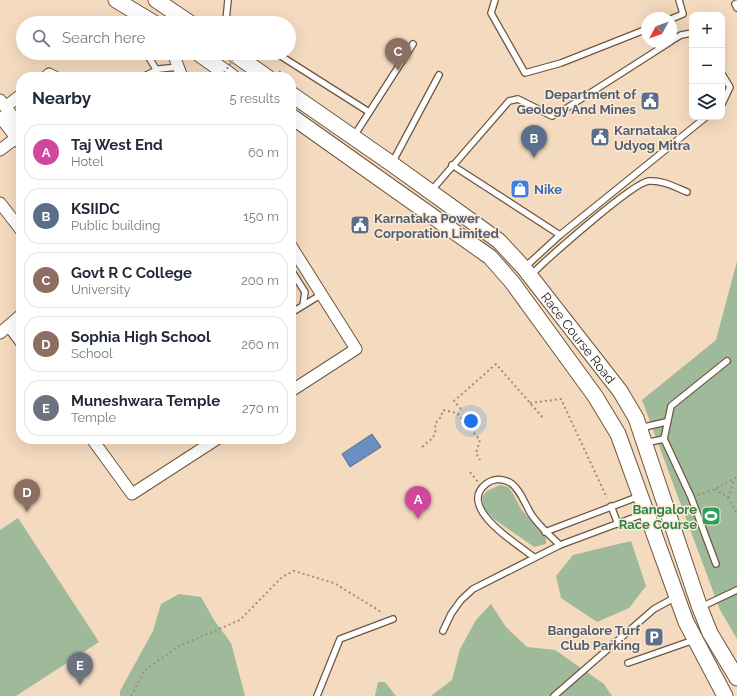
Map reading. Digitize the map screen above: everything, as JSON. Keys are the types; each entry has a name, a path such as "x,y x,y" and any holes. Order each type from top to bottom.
{"main road":[{"path":"116,0 142,16"},
{"path":"156,0 170,6 182,16"},
{"path":"208,60 225,72"},
{"path":"243,60 260,72"},
{"name":"Race Course Road","path":"296,98 431,191 499,241 527,272 620,391 636,418 640,428 710,634 737,678"},
{"name":"Race Course Road","path":"296,123 490,257 512,282 595,396 618,434 694,640 725,696"}],"street":[{"path":"176,60 180,72"},
{"path":"16,97 3,103 16,120"},
{"path":"0,117 16,137"},
{"path":"0,150 16,142"},
{"path":"0,203 16,224"},
{"path":"296,254 356,349 296,388"},
{"path":"0,333 16,320"},
{"path":"9,326 16,335"},
{"path":"96,444 132,494 209,444"}],"lane":[{"path":"226,16 228,0"},
{"path":"495,0 492,13 525,73 561,63 641,31"},
{"path":"677,16 683,14 679,0"},
{"path":"737,3 735,4 737,8"},
{"path":"677,38 681,35 689,34"},
{"path":"353,138 413,44"},
{"path":"431,191 452,165 512,99 518,99 552,116 559,114 662,48"},
{"path":"150,60 156,69"},
{"path":"287,60 369,112"},
{"path":"151,72 156,69 180,72"},
{"path":"392,164 439,74"},
{"path":"725,79 730,87 725,98"},
{"path":"527,272 560,235 702,120"},
{"path":"452,165 560,235"},
{"path":"527,272 611,206 643,183 660,182 687,192"},
{"path":"296,278 305,292 303,305"},
{"path":"296,310 322,294"},
{"path":"716,564 691,497 664,439 666,422 671,406 727,361"},
{"path":"640,428 666,422"},
{"path":"645,443 664,439"},
{"path":"534,557 493,525 480,511 478,500 483,487 491,481 503,480 513,485 545,532 560,545"},
{"path":"545,532 641,496"},
{"path":"611,506 618,524"},
{"path":"443,631 451,614 461,600 474,589 560,545 646,513"},
{"path":"700,608 737,590"},
{"path":"554,696 654,610 677,596"},
{"path":"317,696 340,639 393,619"},
{"path":"628,664 694,640"}],"path":[{"path":"224,72 233,60"},
{"path":"461,409 454,401 496,364 544,419"},
{"path":"530,403 561,399 611,506"},
{"path":"422,447 435,436 435,422 441,417 443,410 457,413 480,440 476,453 480,460"},
{"path":"470,472 483,487"},
{"path":"691,497 715,489 736,478"},
{"path":"728,498 736,478"},
{"path":"715,489 728,498 737,513"},
{"path":"131,696 145,670 179,646 240,620 282,577 294,571 334,583 393,619"}],"green space":[{"name":"Bangalore Race Course","path":"737,261 737,639 720,610 642,400 716,340"},
{"path":"500,485 508,487 512,492 521,509 546,538 546,544 534,547 494,519 484,508 482,497 487,491"},
{"path":"18,518 99,642 16,696 0,696 0,530"},
{"path":"631,541 646,586 629,608 597,622 561,598 556,576 573,555"},
{"path":"179,594 201,597 214,620 231,643 245,696 120,696 120,691 153,631 161,604"},
{"path":"491,604 506,627 527,647 555,650 604,684 612,696 431,696 452,680 460,649 476,620"},
{"path":"378,682 385,682 396,696 375,696"}],"water":[{"path":"372,434 381,447 350,467 342,454"}],"place":[{"name":"Govt R C College","path":"398,71"},
{"name":"Department of Geology And Mines","path":"650,101"},
{"name":"Karnataka Udyog Mitra","path":"600,137"},
{"name":"KSIIDC","path":"534,158"},
{"name":"Nike","path":"520,189"},
{"name":"Karnataka Power Corporation Limited","path":"360,225"},
{"name":"Sophia High School","path":"27,512"},
{"name":"Bangalore Race Course","path":"711,516"},
{"name":"Taj West End","path":"418,519"},
{"name":"Bangalore Turf Club Parking","path":"654,637"},
{"name":"Muneshwara Temple","path":"80,685"}]}
